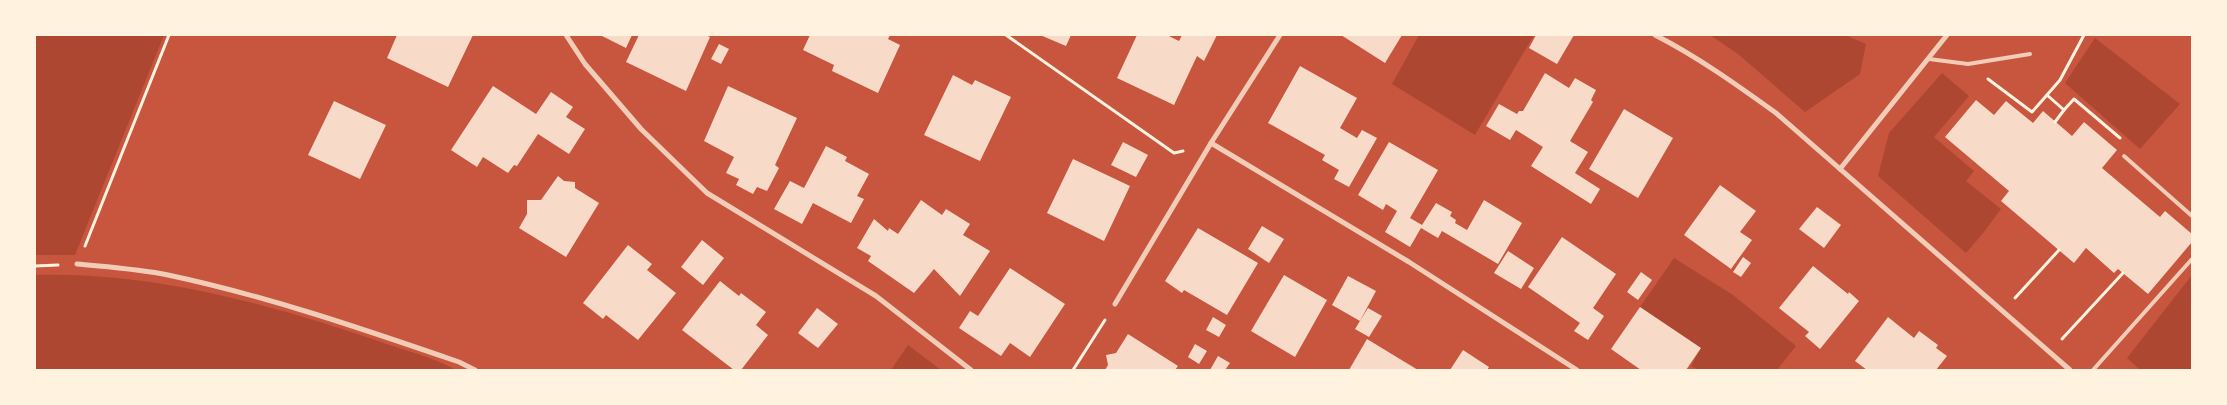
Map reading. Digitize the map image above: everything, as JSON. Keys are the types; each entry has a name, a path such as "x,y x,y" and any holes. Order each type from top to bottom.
{"street":[{"path":"566,35 585,64 641,129 707,193 876,296 971,370"},
{"path":"1115,304 1211,143 1280,35"},
{"path":"1655,35 1712,68 1776,113 2070,370"},
{"path":"1840,169 1930,59 1947,35"},
{"path":"1211,143 1409,262 1577,370"},
{"path":"77,264 166,275 250,295 336,320 459,362 475,370"}],"lane":[{"path":"1930,59 1968,64 2030,54"},
{"path":"2124,156 2192,216"},
{"path":"2092,370 2192,258"}],"path":[{"path":"77,264 169,35"},
{"path":"1006,35 1174,153 1211,143"},
{"path":"1968,64 2032,112 2060,80 2084,35"},
{"path":"2047,95 2064,110"},
{"path":"2055,122 2074,98 2131,148 2124,156"},
{"path":"2003,312 2059,250"},
{"path":"2049,352 2123,273"},
{"path":"1073,370 1115,304"}],"shaded area":[{"path":"35,35 164,35 75,255 35,255"},
{"path":"1419,35 1534,35 1475,135 1392,84"},
{"path":"1710,35 1845,35 1866,44 1860,74 1805,112 1738,54"},
{"path":"2095,38 2180,104 2140,149 2065,83"},
{"path":"1942,73 1969,96 1934,137 1974,171 1966,181 2001,209 1966,253 1878,176 1889,133"},
{"path":"1674,258 1733,295 1796,346 1777,370 1698,370 1691,366 1701,348 1640,307"},
{"path":"35,275 122,278 209,293 337,327 428,357 456,370 35,370"},
{"path":"2192,275 2192,370 2140,370 2127,358"},
{"path":"908,345 941,370 891,370"}],"building":[{"path":"397,35 473,35 448,87 387,58"},
{"path":"600,35 632,35 626,48"},
{"path":"639,35 705,35 710,37 686,91 626,62"},
{"path":"810,35 890,35 888,39 900,45 878,93 832,71 834,65 803,50"},
{"path":"1040,35 1071,35 1066,46"},
{"path":"1137,35 1167,35 1179,41 1182,35 1217,35 1204,61 1197,56 1174,105 1117,78"},
{"path":"1341,35 1402,35 1385,63"},
{"path":"1536,35 1574,35 1557,64 1529,48"},
{"path":"719,44 729,49 721,64 711,59"},
{"path":"1300,66 1357,98 1340,128 1357,138 1362,130 1377,138 1349,187 1334,179 1339,170 1322,160 1325,155 1268,123"},
{"path":"1545,73 1569,88 1575,78 1596,90 1591,100 1593,102 1570,141 1588,152 1575,173 1600,189 1591,204 1531,166 1543,147 1516,130 1510,140 1486,126 1499,104 1517,114 1519,111 1523,111"},
{"path":"953,75 972,85 975,80 1011,97 980,161 924,135"},
{"path":"493,86 536,114 551,92 573,107 566,117 585,129 569,154 538,134 517,166 514,165 508,173 483,157 477,167 451,150"},
{"path":"728,86 797,118 775,165 779,168 767,191 757,187 753,194 736,185 739,179 726,173 734,157 704,141"},
{"path":"1976,100 1994,115 2006,101 2033,123 2043,111 2072,136 2084,122 2117,150 2102,168 2160,217 2165,211 2192,234 2192,242 2148,294 2118,269 2114,273 2086,248 2074,263 2001,201 2009,191 1945,137"},
{"path":"334,101 386,125 360,179 308,155"},
{"path":"1624,109 1673,138 1638,198 1589,169"},
{"path":"1123,142 1148,155 1136,177 1111,165"},
{"path":"1389,142 1438,170 1410,218 1422,225 1436,203 1452,212 1450,216 1456,220 1455,223 1467,230 1484,200 1522,223 1498,264 1442,231 1438,238 1421,228 1410,247 1385,232 1397,211 1386,204 1383,210 1358,195"},
{"path":"826,146 847,157 845,161 869,174 857,196 864,199 851,223 813,203 802,224 774,209 790,181 804,188"},
{"path":"1073,159 1130,186 1104,241 1047,213"},
{"path":"558,176 564,181 575,182 575,188 599,203 566,257 519,228 527,214 527,200 541,200"},
{"path":"1720,185 1756,211 1740,232 1752,240 1731,269 1684,235"},
{"path":"921,200 942,215 946,209 970,224 963,235 990,251 960,296 934,269 914,293 868,261 871,256 857,248 874,219 888,231 889,228 898,234"},
{"path":"1817,207 1841,225 1824,248 1799,229"},
{"path":"1262,226 1284,239 1269,263 1248,249"},
{"path":"1198,228 1258,263 1227,315 1184,290 1182,293 1165,281"},
{"path":"1562,237 1616,274 1593,308 1604,316 1588,340 1574,331 1580,323 1528,287"},
{"path":"702,240 724,258 703,285 681,267"},
{"path":"628,245 652,264 647,270 676,293 638,340 606,315 603,319 583,303"},
{"path":"1508,251 1534,268 1521,289 1494,273"},
{"path":"1743,257 1751,263 1741,277 1733,272"},
{"path":"1813,266 1859,301 1820,349 1805,336 1809,332 1779,308"},
{"path":"1010,268 1065,304 1030,357 1010,343 1001,356 959,328 970,311 978,316"},
{"path":"1641,272 1652,280 1638,300 1627,292"},
{"path":"1284,275 1327,300 1295,357 1251,331"},
{"path":"1348,276 1376,291 1360,321 1332,305"},
{"path":"720,281 739,296 741,293 766,312 756,325 768,335 741,370 734,370 682,330"},
{"path":"1640,307 1701,348 1686,370 1641,370 1611,349"},
{"path":"817,308 838,324 818,348 798,333"},
{"path":"1368,308 1382,316 1369,337 1355,329"},
{"path":"1213,317 1226,325 1219,337 1206,330"},
{"path":"1888,317 1914,338 1919,331 1938,345 1936,348 1947,356 1936,370 1867,370 1855,361"},
{"path":"1128,334 1178,366 1175,370 1105,370 1108,365 1106,355 1116,353"},
{"path":"1367,339 1418,370 1349,370"},
{"path":"1195,344 1207,351 1199,364 1188,357"},
{"path":"1463,350 1489,367 1487,370 1450,370"},
{"path":"1218,356 1230,363 1225,370 1210,370"}]}
